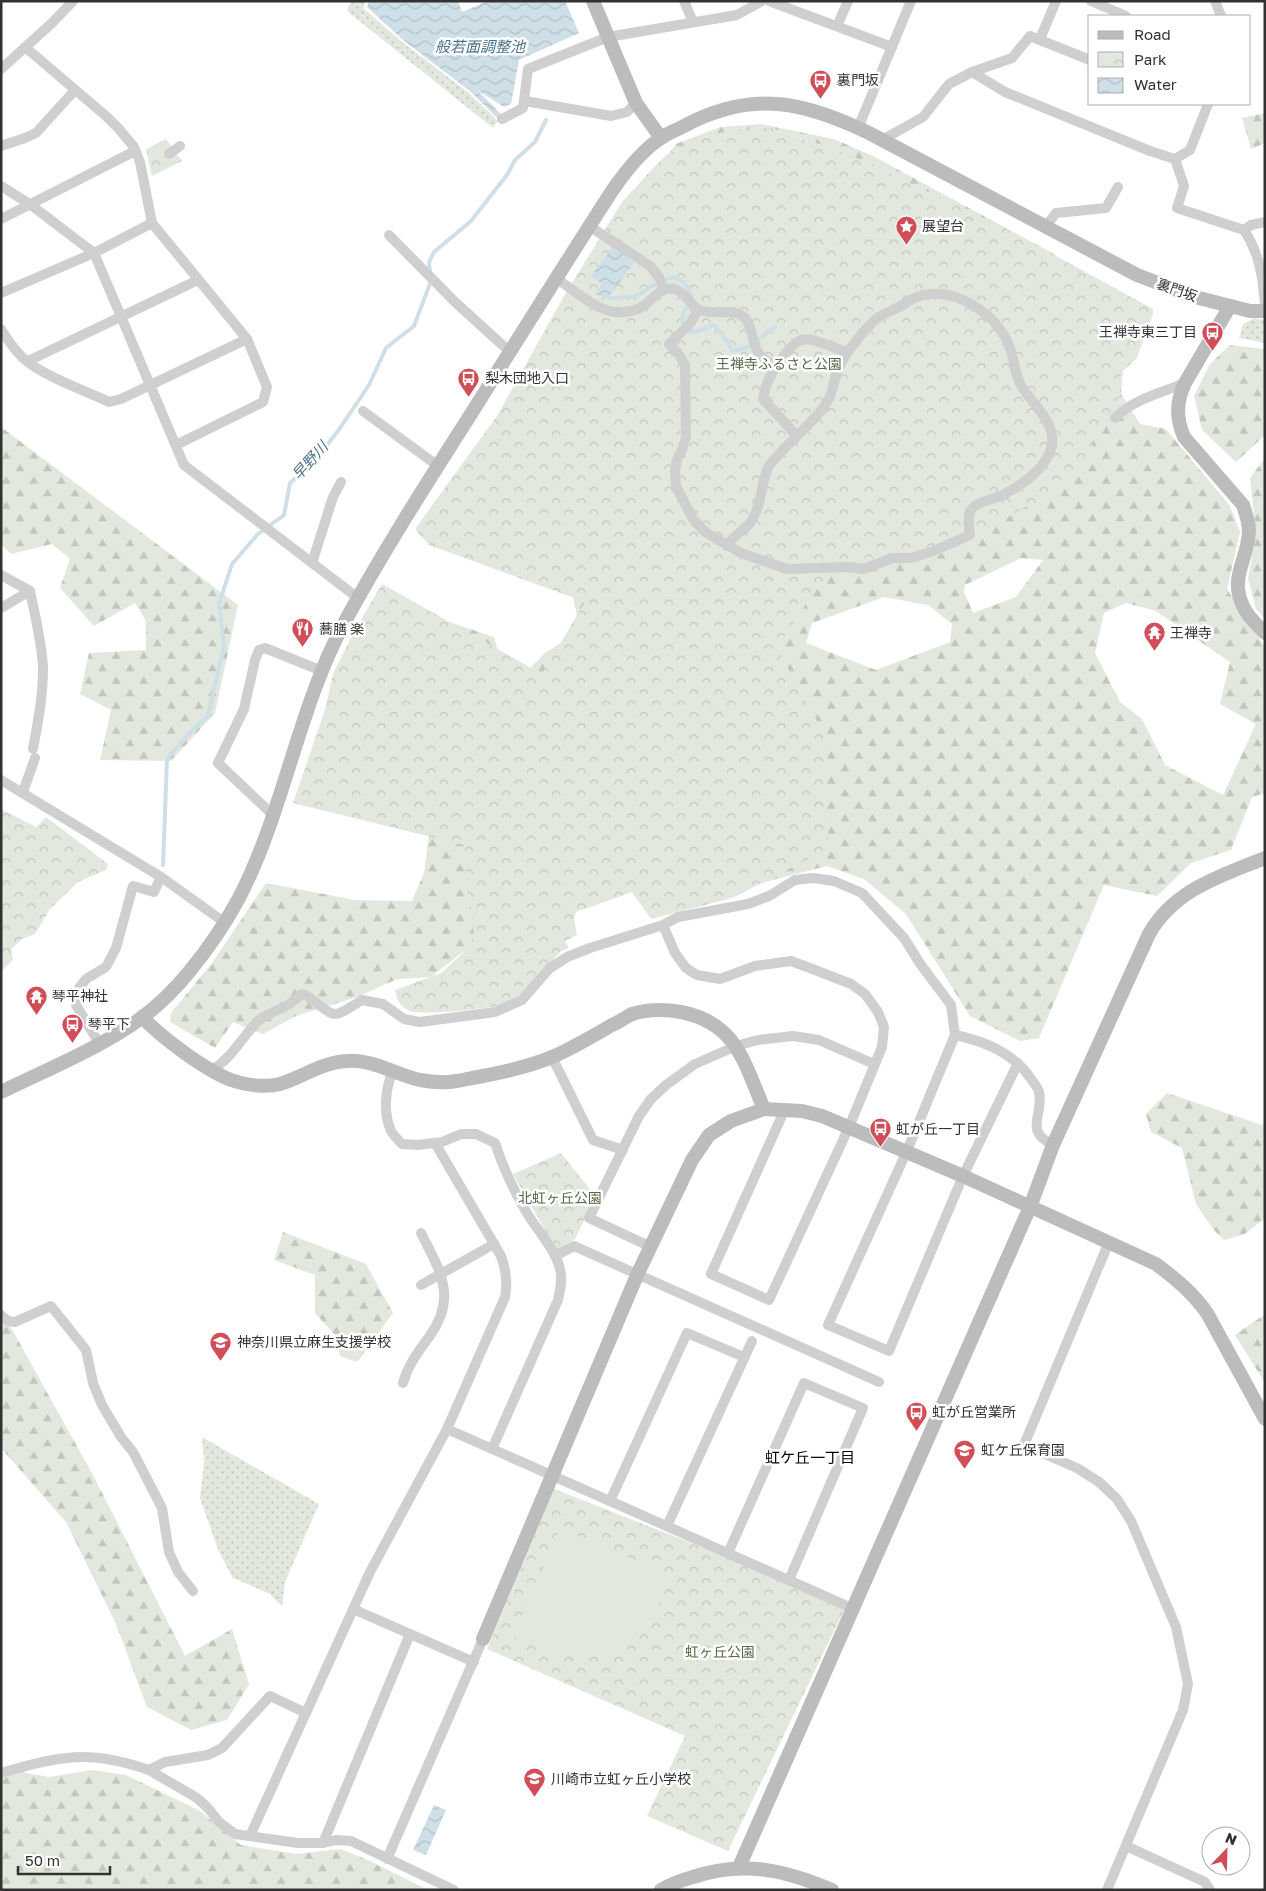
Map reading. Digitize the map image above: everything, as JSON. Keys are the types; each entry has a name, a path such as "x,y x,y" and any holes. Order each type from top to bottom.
{"street":[{"path":"1,69 74,1"},
{"path":"593,1 636,103 661,138"},
{"path":"684,1 693,22"},
{"path":"502,119 523,108 528,69 608,37 737,15 762,1"},
{"path":"769,1 892,46"},
{"path":"838,26 848,1"},
{"path":"858,128 911,1"},
{"path":"1040,39 1056,1"},
{"path":"1091,1 1124,15"},
{"path":"1215,1 1221,15"},
{"path":"882,140 923,117 949,84 972,72 1012,58 1030,36 1088,59"},
{"path":"25,47 120,129 140,162 152,223 247,339 267,387 263,402 176,445"},
{"path":"972,72 1005,92 1150,152 1175,159 1190,150 1207,106"},
{"path":"1,146 36,133 75,90"},
{"path":"525,101 611,116 627,112 636,103"},
{"name":"裏門坂","path":"1,1092 100,1043 142,1017 178,984 202,956 239,897 273,815 313,692 358,598 438,466 589,226 627,170 661,138 723,108 755,103 802,108 824,114 882,140 1045,227 1152,281 1195,297 1230,306 1250,311 1265,310"},
{"path":"169,154 180,146"},
{"path":"1,219 135,151"},
{"path":"1175,159 1184,186 1177,208 1244,230 1253,243 1262,272 1265,306"},
{"path":"1,186 31,205 94,252 184,465 358,598"},
{"path":"1045,227 1056,213 1106,208 1118,187"},
{"path":"1244,230 1251,225 1265,222"},
{"path":"1,293 94,252 152,223"},
{"path":"589,226 650,266 662,284 676,289 693,304 722,313 728,312 741,316 749,326 762,357 776,367"},
{"path":"389,235 454,301 510,352"},
{"path":"556,278 600,308 613,312 635,310 644,305 660,291 662,284"},
{"path":"28,361 198,280"},
{"path":"693,304 690,324 670,344 685,365 686,437 677,460 675,471 676,486 693,519 705,532 727,546 741,553 786,569 849,567 864,569 892,558 911,558 931,552 970,535 968,523 970,512 975,506 1003,495 1026,481 1042,468 1054,439 1049,424 1019,380 1007,340 997,325 981,311 952,296 941,294 919,295 875,320 847,352 838,369 836,380 827,402 820,412 796,435 768,467 758,510 751,523 730,540 727,546"},
{"path":"1230,306 1185,383 1177,404 1180,426 1184,437 1243,505 1247,518 1248,532 1236,583 1243,609 1265,633"},
{"path":"1,329 8,340 28,361 42,371 110,402 121,399 247,339"},
{"path":"796,435 763,399 769,376 794,343 804,339 815,339 847,352"},
{"path":"1115,418 1122,411 1144,398 1185,383"},
{"path":"364,411 438,466"},
{"path":"312,563 333,497 341,482"},
{"path":"1,575 30,591"},
{"path":"1,608 30,591"},
{"path":"23,792 34,754 42,700 43,666 30,591"},
{"path":"273,815 218,763 244,709 254,660 259,650 265,648 322,670"},
{"path":"1,780 161,877 224,922"},
{"path":"739,1867 1030,1207 1053,1145 1149,934 1158,920 1177,900 1196,887 1265,858"},
{"path":"100,1043 76,1005 79,988 86,979 106,967 116,948 133,886 154,892 161,877"},
{"path":"212,1070 235,1050 247,1032 261,1019 287,1006 302,994 332,1015 340,1015 362,1000 383,1004 404,1019 420,1022 495,1012 522,1000 549,969 567,957 599,945 663,926 678,917 748,904 769,896 795,880 813,878 846,885 862,893 904,938 921,965 951,1005 955,1035 906,1153 828,1325 889,1351 964,1176 1018,1063"},
{"path":"663,926 675,953 686,968 697,974 720,979 754,966 791,962 850,984 865,994 878,1012 884,1027 882,1047 849,1127 769,1300 711,1274 786,1109"},
{"path":"142,1017 165,1038 212,1070 232,1080 250,1085 278,1085 338,1061 357,1060 422,1080 454,1081 527,1066 552,1057 632,1014 654,1010 674,1011 695,1015 724,1031 736,1046 745,1062 764,1109"},
{"path":"955,1035 977,1040 996,1049 1018,1063 1027,1073 1039,1090 1040,1105 1036,1130 1042,1140 1053,1145"},
{"path":"651,1247 589,1218 639,1116 651,1099 666,1085 695,1064 736,1046 758,1040 793,1036 819,1040 874,1064"},
{"path":"552,1057 593,1140 622,1150"},
{"path":"393,1071 389,1081 386,1104 392,1133 402,1144 418,1145 442,1142 462,1134 476,1134 495,1143 503,1166 527,1213 555,1256 561,1271 562,1285 558,1300 492,1449"},
{"path":"387,1860 474,1662 638,1273 692,1160 710,1135 731,1120 764,1109 786,1109 822,1116 964,1176 1156,1264 1180,1282 1196,1298 1207,1313 1265,1419"},
{"path":"250,1836 370,1572 447,1429 508,1285 501,1256 435,1143"},
{"path":"403,1383 409,1366 440,1319 445,1297 442,1274 421,1233"},
{"path":"1107,1890 1183,1710 1188,1684 1176,1627 1131,1522 1117,1499 1099,1482 1077,1468 1024,1445 1109,1242"},
{"path":"421,1285 494,1244"},
{"path":"555,1256 574,1246 879,1382"},
{"path":"1,1315 8,1321 15,1322 51,1306 86,1350 93,1383 102,1405 120,1437 133,1452 162,1508 169,1552 178,1572 193,1591"},
{"path":"610,1501 686,1333 744,1358"},
{"path":"667,1526 752,1341"},
{"path":"728,1553 804,1383 863,1408 789,1580"},
{"path":"447,1429 854,1609"},
{"path":"353,1609 474,1662"},
{"path":"323,1843 410,1634"},
{"path":"149,1770 165,1762 208,1755 222,1748 270,1696 306,1713"},
{"path":"1,1773 43,1761 72,1757 95,1756 124,1762 149,1770 197,1798 219,1822 234,1834 298,1843 323,1843 336,1840 351,1842 454,1890"},
{"path":"1126,1846 1205,1882 1210,1890"},
{"path":"661,1890 671,1884 708,1872 739,1867 769,1870 803,1878 832,1890"}],"green space":[{"path":"351,1 366,1 363,8 402,42 469,93 498,121 493,128 347,11"},
{"path":"1265,113 1265,143 1251,149 1242,118"},
{"name":"王禅寺ふるさと公園","path":"761,124 834,139 873,156 1054,254 1124,360 1121,394 1140,424 1166,429 1230,506 1240,532 1227,589 1265,647 1265,793 1252,797 1231,850 1191,863 1157,896 1104,885 1039,1038 1020,1041 970,1016 906,914 864,879 827,866 761,883 641,889 506,918 431,977 397,979 357,997 296,1016 263,1034 233,1022 215,1048 170,1022 171,1013 212,963 266,883 355,900 412,901 424,873 430,825 384,600 494,637 501,662 520,678 545,653 580,631 573,597 570,304 619,226 676,144 720,127","holes":["771,128 821,145 685,155","1021,558 1043,560 1016,597 973,613 964,592 965,585","884,597 928,605 952,624 950,642 876,670 806,643 812,623","1126,603 1156,611 1230,662 1220,704 1256,724 1223,795 1165,765 1142,719 1120,702 1095,653 1104,613"]},
{"name":"王禅寺ふるさと公園","path":"771,128 852,156 1003,227 1153,309 1153,314 1137,358 1122,372 1118,381 1121,394 1108,416 1094,434 1091,453 1082,473 1053,496 1023,508 994,526 977,531 934,558 918,561 893,561 868,570 826,577 811,596 777,648 823,732 829,849 732,898 651,919 632,892 576,912 574,918 577,935 565,941 569,948 561,951 516,999 502,1005 475,1009 428,1013 410,1011 400,1003 395,990 441,973 462,954 474,937 472,911 467,891 464,845 293,803 325,710 333,674 354,632 382,584 542,674 585,602 429,545 415,529 497,416 564,296 622,202 674,148 685,147 714,134 736,130"},
{"path":"166,139 182,161 152,176 146,149"},
{"path":"1254,318 1265,320 1265,343 1239,338 1243,324"},
{"path":"1230,345 1265,349 1265,435 1236,462 1202,430 1194,396 1210,364"},
{"path":"1,427 238,605 215,713 171,761 100,760 111,710 80,694 89,653 146,650 146,621 135,603 94,626 60,588 70,559 52,544 11,554 1,544"},
{"path":"1265,458 1265,619 1256,609 1248,579 1256,534 1250,478"},
{"path":"1,809 36,827 46,817 108,864 106,870 78,882 50,909 35,934 22,939 11,949 13,960 1,972"},
{"path":"1167,1093 1262,1125 1265,1120 1265,1218 1245,1234 1224,1240 1213,1229 1196,1204 1182,1148 1151,1132 1146,1114"},
{"name":"北虹ヶ丘公園","path":"561,1153 593,1193 586,1216 575,1239 556,1250 513,1174"},
{"path":"283,1232 366,1264 393,1313 357,1362 340,1356 335,1335 315,1313 315,1275 274,1260"},
{"path":"1265,1314 1265,1383 1235,1335"},
{"path":"1,1318 9,1324 93,1475 185,1656 232,1629 249,1684 227,1720 191,1730 147,1707 116,1624 66,1522 1,1448"},
{"path":"202,1437 319,1504 285,1582 282,1606 270,1594 233,1578 219,1552 200,1498 204,1463"},
{"name":"虹ヶ丘公園","path":"554,1489 847,1604 728,1851 647,1816 685,1736 487,1649"},
{"path":"560,1529 672,1576 654,1613 636,1633 613,1650 588,1656 553,1653 513,1636"},
{"path":"1,1768 49,1777 92,1770 126,1775 200,1811 241,1845 296,1854 340,1849 370,1861 428,1890 1,1890"}],"water":[{"name":"般若面調整池","path":"369,1 458,1 462,12 488,1 565,1 579,33 519,60 511,104 504,107 477,90 501,114 501,122 471,92 403,40 367,7"},
{"path":"613,246 634,263 608,298 595,294 602,284 591,276"},
{"path":"434,1805 446,1810 426,1855 413,1850"}],"waterway":[{"name":"早野川","path":"430,274 429,262 434,252 471,221 507,175 515,160 535,142 546,120"},
{"path":"608,298 635,296 665,279 675,278 684,283 691,296 683,317 686,330 694,332 714,325 727,341 732,351 748,347 775,327"},
{"name":"早野川","path":"163,865 167,759 208,716 224,646 219,604 232,564 258,534 284,515 290,483 316,459 338,431 369,385 386,348 414,326 431,281"}],"place":[{"name":"裏門坂","path":"821,99"},
{"name":"展望台","path":"906,245"},
{"name":"王禅寺東三丁目","path":"1213,351"},
{"name":"梨木団地入口","path":"469,397"},
{"name":"蕎膳 楽","path":"303,648"},
{"name":"王禅寺","path":"1154,652"},
{"name":"琴平神社","path":"36,1015"},
{"name":"琴平下","path":"72,1043"},
{"name":"虹が丘一丁目","path":"880,1148"},
{"name":"神奈川県立麻生支援学校","path":"221,1361"},
{"name":"虹が丘営業所","path":"916,1431"},
{"name":"虹ケ丘保育園","path":"965,1469"},
{"name":"川崎市立虹ヶ丘小学校","path":"535,1798"}],"district":[{"name":"虹ケ丘一丁目","path":"810,1458"}]}
